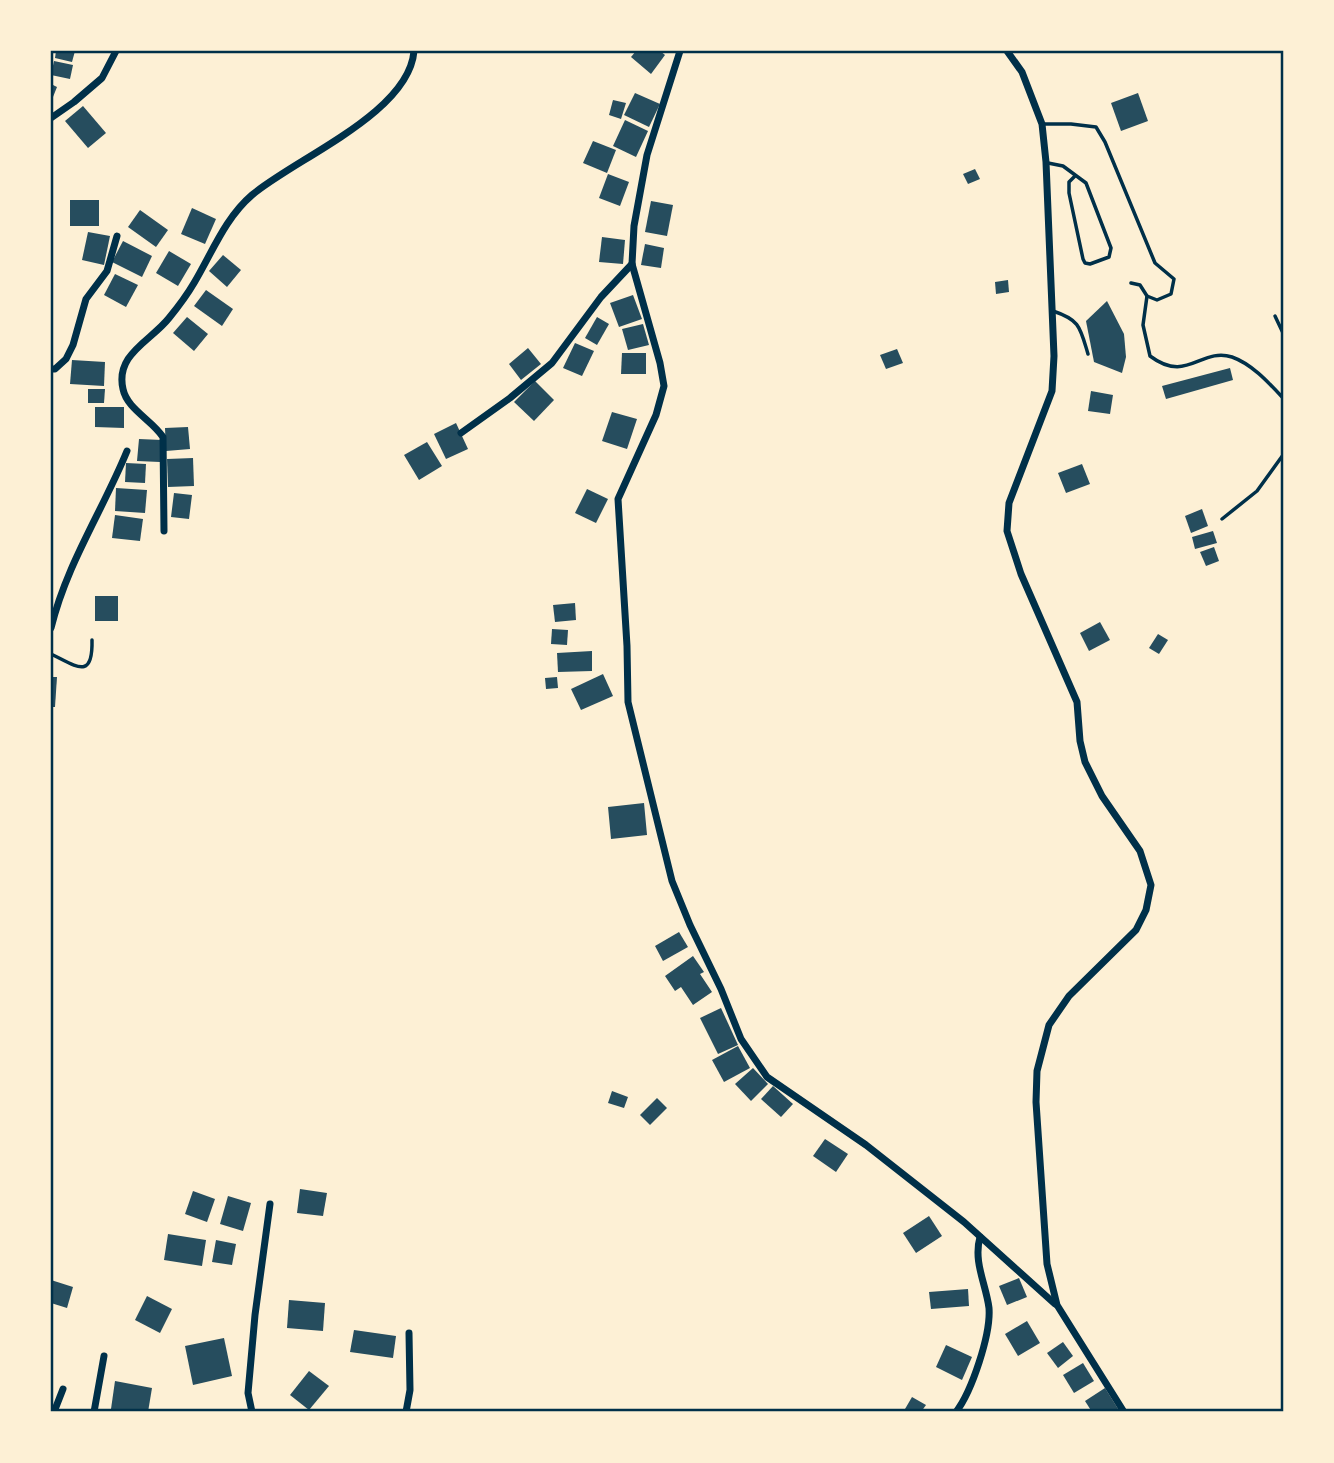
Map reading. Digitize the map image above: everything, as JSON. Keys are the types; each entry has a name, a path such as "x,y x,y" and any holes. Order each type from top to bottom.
{"street":[{"path":"51,118 74,103 102,78 116,51"},
{"path":"164,531 163,437 127,400 122,373 126,358 167,321 192,287 230,219 252,195 382,106 404,82 414,51"},
{"path":"680,51 648,155 634,226 632,264 660,363 663,387 656,415 618,499 628,702 672,881 741,1039 767,1077 866,1145 980,1237 1057,1306 1124,1412"},
{"path":"1007,51 1022,72 1042,124 1054,356 1052,391 1009,503 1007,531 1021,575 1077,702 1080,741 1085,762 1102,796 1140,851 1151,884 1146,910 1136,930 1069,996 1049,1025 1037,1071 1036,1102 1047,1264 1057,1306"},
{"path":"51,369 55,369 66,359 73,345 86,299 107,271 117,236"},
{"path":"461,433 510,398 552,363 601,297 632,264"},
{"path":"51,628 57,601 74,559 127,452"},
{"path":"252,1412 248,1393 251,1354 270,1204"},
{"path":"956,1412 973,1381 989,1326 989,1306 982,1284 977,1248 980,1237"},
{"path":"406,1412 410,1390 409,1333"},
{"path":"94,1412 104,1356"},
{"path":"54,1412 63,1389"}],"lane":[{"path":"1042,124 1096,127 1105,142 1154,263 1174,279 1174,289 1167,297 1157,300 1147,296 1140,285 1131,283"},
{"path":"1046,162 1063,166 1086,183 1111,248 1109,257 1090,264 1083,259 1069,193 1069,182 1075,176"},
{"path":"1147,296 1143,325 1150,356 1156,361 1173,369 1219,356 1232,357 1256,372 1283,398"},
{"path":"1053,311 1069,316 1080,326 1088,354"},
{"path":"1275,316 1283,333"},
{"path":"1222,519 1257,491 1283,455"},
{"path":"51,654 79,668 87,667 92,654 92,640"}],"building":[{"path":"56,51 75,51 72,62 55,58"},
{"path":"636,51 660,51 665,55 651,74 631,57"},
{"path":"54,61 73,65 70,79 51,75"},
{"path":"51,84 57,87 51,102"},
{"path":"635,93 660,104 649,127 624,115"},
{"path":"1138,93 1148,121 1121,131 1111,103"},
{"path":"613,100 626,103 621,119 609,115"},
{"path":"83,106 106,133 88,148 65,121"},
{"path":"625,120 648,131 636,157 613,146"},
{"path":"593,141 616,150 607,173 583,163"},
{"path":"975,169 980,179 968,184 963,174"},
{"path":"608,174 629,182 620,206 599,198"},
{"path":"70,200 99,200 99,226 70,226"},
{"path":"651,201 673,205 667,236 645,232"},
{"path":"192,208 216,219 205,244 181,234"},
{"path":"140,210 168,230 156,247 128,227"},
{"path":"88,232 110,236 104,265 82,260"},
{"path":"602,237 625,240 623,264 599,262"},
{"path":"123,241 152,256 142,277 112,262"},
{"path":"645,244 664,248 661,268 641,265"},
{"path":"169,251 191,264 178,286 156,273"},
{"path":"223,255 241,270 227,287 209,271"},
{"path":"115,274 138,285 126,307 104,295"},
{"path":"1008,280 1009,292 996,294 995,282"},
{"path":"206,290 233,309 222,326 194,306"},
{"path":"633,295 642,319 619,327 610,303"},
{"path":"1107,301 1124,334 1126,357 1122,373 1094,362 1086,321"},
{"path":"187,317 208,334 194,351 173,333"},
{"path":"597,317 609,324 597,345 585,338"},
{"path":"643,324 649,345 628,350 622,329"},
{"path":"575,343 594,351 582,376 563,368"},
{"path":"528,348 541,364 521,380 509,364"},
{"path":"897,349 903,363 886,369 880,355"},
{"path":"622,353 646,353 646,374 621,374"},
{"path":"72,360 105,362 104,386 70,384"},
{"path":"1230,368 1233,380 1166,399 1162,386"},
{"path":"535,381 554,400 534,421 514,402"},
{"path":"88,389 105,389 104,403 88,403"},
{"path":"1091,391 1113,395 1110,414 1088,411"},
{"path":"95,407 124,407 124,428 95,427"},
{"path":"612,412 637,419 627,449 602,441"},
{"path":"456,423 468,449 446,459 434,434"},
{"path":"188,427 190,449 166,451 165,428"},
{"path":"139,439 162,440 160,462 137,461"},
{"path":"427,442 442,466 419,480 404,455"},
{"path":"193,458 194,486 168,487 167,459"},
{"path":"126,463 146,464 145,483 125,482"},
{"path":"1082,464 1090,484 1066,493 1058,473"},
{"path":"116,488 147,490 145,513 115,511"},
{"path":"587,489 608,499 596,523 575,513"},
{"path":"174,493 192,495 189,519 171,517"},
{"path":"1202,509 1208,526 1191,533 1185,516"},
{"path":"115,515 143,519 140,541 112,538"},
{"path":"1213,531 1217,543 1195,549 1192,537"},
{"path":"1214,547 1219,561 1206,566 1200,552"},
{"path":"95,596 118,596 118,621 95,621"},
{"path":"575,603 576,620 555,622 553,605"},
{"path":"1100,622 1110,640 1089,651 1080,633"},
{"path":"552,629 568,630 567,645 551,644"},
{"path":"1158,634 1168,640 1159,654 1149,648"},
{"path":"592,651 592,671 558,672 557,653"},
{"path":"603,674 613,696 581,710 571,689"},
{"path":"51,677 57,677 55,707 51,707"},
{"path":"557,677 558,688 546,689 545,678"},
{"path":"644,803 647,835 611,839 608,807"},
{"path":"679,932 688,947 663,961 655,946"},
{"path":"693,956 704,972 700,974 712,992 693,1005 681,987 675,991 665,976"},
{"path":"721,1008 738,1045 718,1054 700,1018"},
{"path":"738,1046 750,1068 724,1082 712,1060"},
{"path":"753,1068 768,1084 751,1101 735,1084"},
{"path":"773,1086 793,1104 781,1117 761,1099"},
{"path":"612,1091 628,1097 624,1108 608,1103"},
{"path":"657,1098 667,1108 650,1125 640,1115"},
{"path":"825,1139 848,1154 836,1172 813,1156"},
{"path":"300,1189 327,1193 323,1216 297,1213"},
{"path":"193,1191 215,1199 207,1222 185,1214"},
{"path":"228,1196 251,1203 243,1231 220,1224"},
{"path":"929,1216 942,1236 916,1253 903,1233"},
{"path":"168,1234 206,1240 202,1266 164,1260"},
{"path":"216,1240 236,1244 232,1265 212,1262"},
{"path":"1019,1278 1027,1297 1007,1305 999,1286"},
{"path":"51,1280 73,1287 67,1308 51,1303"},
{"path":"968,1289 969,1306 931,1309 929,1292"},
{"path":"147,1296 172,1309 160,1333 135,1320"},
{"path":"289,1300 325,1303 323,1331 287,1328"},
{"path":"1027,1321 1040,1343 1018,1356 1005,1334"},
{"path":"354,1330 396,1336 393,1358 350,1352"},
{"path":"224,1338 232,1376 193,1385 185,1346"},
{"path":"1063,1342 1073,1356 1058,1368 1047,1353"},
{"path":"946,1345 972,1357 962,1380 936,1367"},
{"path":"1083,1363 1094,1381 1074,1393 1063,1375"},
{"path":"309,1371 329,1386 309,1410 290,1395"},
{"path":"115,1381 152,1388 148,1412 111,1409"},
{"path":"1105,1388 1120,1412 1092,1412 1085,1401"},
{"path":"912,1397 926,1405 921,1412 905,1409"}]}
